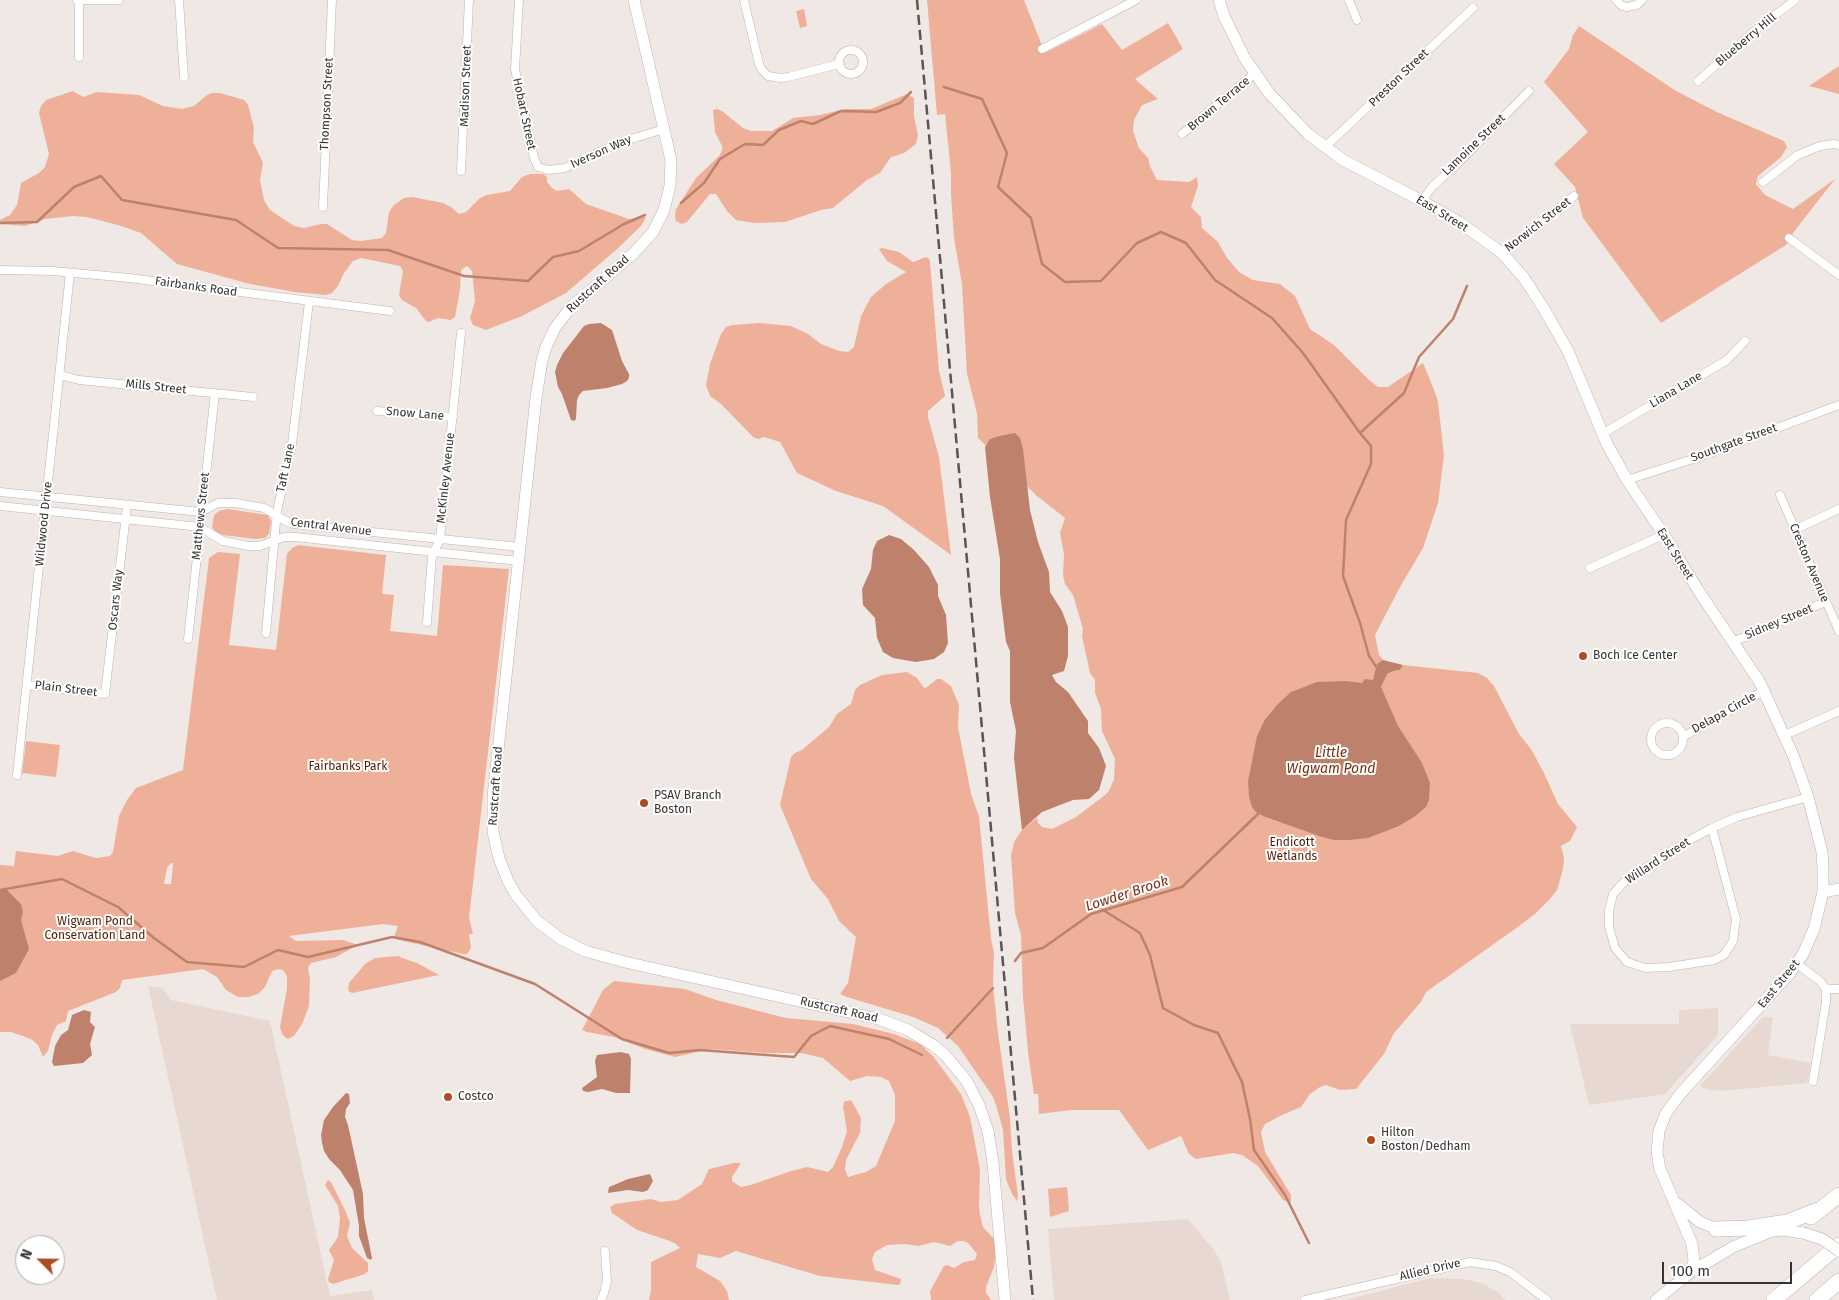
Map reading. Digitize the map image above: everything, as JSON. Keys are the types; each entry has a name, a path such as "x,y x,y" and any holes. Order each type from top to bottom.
{"highway":[{"path":"1776,1231 1808,1218 1839,1195"},
{"path":"1716,1229 1748,1228 1787,1222 1818,1210"},
{"path":"1774,1300 1839,1245"},
{"path":"1817,1300 1839,1281"}],"main road":[{"name":"Rustcraft Road","path":"634,0 671,161 668,198 660,221 653,232 634,253 572,306 555,328 546,347 538,382 493,816 493,832 498,858 516,895 544,927 561,939 586,951 625,962 879,1019 908,1030 933,1045 945,1055 966,1080 979,1105 988,1131 993,1163 1005,1300"},
{"name":"East Street","path":"1219,0 1224,16 1244,57 1269,93 1298,124 1343,160 1458,222 1502,253 1524,278 1544,308 1568,351 1602,434 1627,480 1765,690 1785,735 1808,797 1822,852 1822,892 1814,929 1797,964 1756,1012 1681,1092 1666,1113 1659,1131 1657,1152 1662,1178 1692,1244 1694,1261 1691,1272"},
{"path":"1822,892 1839,889"},
{"name":"East Street","path":"1671,1197 1687,1213 1716,1229 1745,1234 1776,1231 1803,1233 1822,1239 1839,1251"},
{"path":"1657,1298 1691,1272 1733,1247 1776,1231"}],"street":[{"path":"80,57 78,0 119,0"},
{"path":"179,0 184,77"},
{"name":"Thompson Street","path":"323,207 332,0"},
{"name":"Madison Street","path":"461,171 469,0"},
{"name":"Hobart Street","path":"519,0 515,69 534,158 538,167"},
{"path":"744,0 759,64 768,76 780,78 839,64"},
{"path":"1042,49 1136,0"},
{"path":"1349,0 1357,20"},
{"path":"1616,0 1622,6 1627,7 1637,5 1642,0"},
{"name":"Blueberry Hill","path":"1698,81 1758,28 1795,0"},
{"name":"Preston Street","path":"1325,147 1473,8"},
{"name":"Brown Terrace","path":"1182,134 1255,73"},
{"name":"Lamoine Street","path":"1422,201 1432,186 1457,164 1529,91"},
{"name":"Iverson Way","path":"538,167 548,170 565,168 618,143 664,129"},
{"path":"1763,182 1798,155 1820,146 1839,145"},
{"name":"Norwich Street","path":"1502,253 1574,196"},
{"path":"1789,238 1839,275"},
{"name":"Fairbanks Road","path":"0,270 70,273 196,286 390,311"},
{"name":"Wildwood Drive","path":"17,775 48,497 70,273"},
{"name":"Taft Lane","path":"266,633 277,515 291,452 309,302"},
{"name":"McKinley Avenue","path":"428,622 432,556 440,539 461,333"},
{"name":"Liana Lane","path":"1602,434 1727,360 1745,341"},
{"name":"Mills Street","path":"60,375 79,380 253,397"},
{"name":"Matthews Street","path":"188,639 215,393"},
{"name":"Southgate Street","path":"1627,480 1696,458 1839,404"},
{"name":"Snow Lane","path":"377,411 452,417"},
{"name":"Central Avenue","path":"0,492 126,506 202,512 218,503 228,502 264,508 293,524 520,547"},
{"name":"Creston Avenue","path":"1780,495 1839,631"},
{"name":"Central Avenue","path":"0,506 200,527 218,539 234,544 260,546 284,538 294,537 518,561"},
{"name":"Oscars Way","path":"105,694 126,506"},
{"path":"1796,529 1839,509"},
{"path":"1590,568 1664,535"},
{"name":"Sidney Street","path":"1734,642 1826,602"},
{"name":"Plain Street","path":"28,685 105,694"},
{"name":"Delapa Circle","path":"1683,736 1765,690"},
{"path":"1785,735 1839,711"},
{"name":"Delapa Circle","path":"1663,724 1673,725 1683,736 1681,747 1674,754 1663,755 1652,745 1654,730 1663,724"},
{"name":"Willard Street","path":"1712,828 1736,919 1733,941 1724,955 1714,960 1669,967 1645,968 1628,962 1614,948 1609,927 1608,911 1612,894 1624,882 1686,842 1712,828 1737,817 1808,797"},
{"path":"1797,964 1820,981 1826,989 1826,1002 1813,1080"},
{"path":"1826,989 1839,989"},
{"path":"600,1300 607,1281 606,1251"},
{"name":"Allied Drive","path":"1304,1300 1470,1262 1496,1266 1510,1272 1547,1300"}],"shaded area":[{"path":"148,986 163,988 171,1000 270,1021 330,1296 372,1290 374,1300 217,1300"},
{"path":"1718,1008 1718,1035 1665,1094 1589,1105 1570,1024 1679,1024 1679,1010"},
{"path":"1763,1017 1773,1018 1768,1055 1811,1063 1807,1083 1720,1091 1700,1086"},
{"path":"1188,1219 1214,1250 1221,1262 1230,1300 1054,1300 1048,1229"},
{"path":"1430,1278 1464,1279 1481,1283 1498,1292 1505,1300 1346,1300"}],"green space":[{"name":"Endicott Wetlands","path":"927,0 1024,0 1045,53 1102,24 1122,50 1168,23 1183,49 1135,79 1158,99 1142,105 1134,120 1133,131 1139,148 1148,158 1157,180 1189,182 1197,177 1198,186 1191,207 1201,217 1202,228 1218,242 1227,258 1239,272 1253,280 1280,284 1295,296 1310,329 1334,345 1378,387 1388,387 1423,363 1436,395 1444,456 1438,503 1423,548 1375,635 1379,655 1393,671 1400,670 1403,665 1478,673 1487,678 1494,686 1519,734 1531,749 1558,804 1577,827 1570,841 1561,846 1564,858 1563,869 1557,890 1549,900 1535,914 1515,929 1426,992 1421,1002 1394,1033 1384,1054 1356,1089 1340,1090 1326,1085 1320,1087 1310,1094 1301,1107 1265,1124 1261,1132 1265,1152 1291,1195 1291,1203 1283,1200 1258,1166 1242,1155 1233,1153 1196,1159 1189,1154 1181,1136 1148,1150 1119,1110 1071,1110 1039,1114 1038,1094 1034,1094 1028,1052 1023,997 1021,935 1015,913 1011,856 1014,842 1022,830 1037,818 1038,823 1042,827 1052,829 1076,817 1105,795 1109,791 1114,779 1115,759 1102,731 1101,709 1095,693 1095,680 1090,673 1082,636 1083,629 1073,595 1065,584 1063,575 1064,554 1060,533 1065,518 1037,496 978,438 977,413 967,374 962,284 954,238 951,173 945,114 937,115"},
{"path":"804,9 807,26 800,28 796,11"},
{"path":"1579,26 1676,91 1719,113 1784,141 1787,147 1781,157 1758,176 1756,184 1765,195 1793,209 1835,179 1793,233 1786,245 1661,323 1583,218 1575,187 1554,164 1588,132 1544,82 1569,49 1573,35"},
{"path":"1839,66 1839,94 1809,86"},
{"path":"73,91 83,97 97,92 139,95 163,106 182,109 194,106 212,93 220,93 244,100 248,105 254,128 253,142 263,163 260,180 264,200 270,210 294,226 304,228 327,224 352,240 361,241 382,238 386,233 389,212 394,205 404,198 412,197 443,203 459,214 466,212 480,198 510,191 522,177 530,174 543,174 547,177 547,182 552,188 557,191 569,189 586,204 629,219 646,217 641,226 616,250 566,293 522,316 486,330 473,325 470,318 475,301 472,271 467,266 461,270 460,290 455,317 450,320 438,318 429,322 426,321 416,308 402,300 399,295 403,271 400,266 361,258 353,261 332,293 326,295 295,292 250,284 177,264 141,233 87,217 73,216 45,219 25,226 0,224 0,220 10,215 17,205 21,183 39,173 45,167 49,154 39,113 41,106 46,100"},
{"path":"907,94 914,98 914,116 918,135 916,144 904,153 891,157 880,173 867,180 833,208 785,222 754,223 736,220 727,211 716,194 710,194 687,222 682,224 676,221 676,209 696,178 722,151 722,146 715,132 713,110 722,111 743,128 751,131 772,131 793,118 820,115 845,109 871,109"},
{"path":"879,249 899,252 913,262 926,257 930,262 939,371 945,396 928,411 928,417 939,457 951,555 883,506 836,491 797,473 780,442 764,437 758,439 753,437 721,404 710,396 706,385 710,364 721,334 726,327 732,325 760,323 791,326 808,334 821,344 839,351 848,352 854,347 861,316 871,297 886,284 906,272 887,261"},
{"path":"227,509 268,515 271,521 269,534 265,538 256,539 216,533 212,527 214,515 219,511"},
{"name":"Fairbanks Park","path":"298,545 386,555 382,594 394,595 390,631 437,636 443,565 509,569 469,918 473,934 469,934 471,948 467,954 463,954 399,940 394,937 398,926 383,924 289,936 296,941 343,940 358,945 336,957 311,963 308,968 310,979 309,1006 302,1024 294,1036 288,1039 282,1034 280,1027 287,989 287,976 283,970 272,971 265,987 258,994 238,997 226,990 217,977 203,969 122,980 120,988 116,992 68,1011 66,1021 57,1025 48,1051 43,1057 38,1045 31,1039 11,1032 0,1032 0,865 14,866 16,851 58,856 73,851 96,858 110,856 113,852 119,816 136,788 183,770 209,558 218,552 240,554 229,645 276,650 287,554","holes":["173,863 171,884 164,884 167,868"]},
{"path":"907,672 917,678 924,688 937,679 941,679 951,686 959,705 958,727 971,794 979,816 994,953 993,986 1010,1118 1017,1201 1006,1179 1003,1130 993,1097 958,1046 938,1028 913,1017 840,994 848,983 856,937 839,921 828,899 811,879 780,805 791,757 829,727 837,714 851,704 855,690 860,685 882,675"},
{"path":"26,741 60,745 56,777 22,773"},
{"path":"399,956 439,975 352,993 348,991 349,983 365,964 375,958"},
{"path":"614,981 685,989 716,1000 786,1018 853,1024 894,1034 920,1044 933,1056 961,1094 970,1117 980,1169 980,1215 983,1227 994,1239 996,1250 994,1267 986,1287 986,1293 991,1300 931,1300 930,1291 944,1266 947,1265 954,1268 964,1262 975,1260 977,1254 968,1243 958,1241 950,1246 934,1242 918,1246 906,1244 887,1245 875,1252 872,1259 875,1270 901,1279 898,1285 820,1276 736,1251 720,1258 698,1254 696,1267 720,1281 727,1291 729,1300 649,1300 651,1262 680,1248 670,1241 637,1230 612,1213 610,1207 615,1204 651,1199 661,1202 678,1200 702,1184 709,1169 734,1163 741,1163 732,1177 732,1181 741,1187 807,1167 828,1172 833,1167 847,1131 843,1107 844,1102 851,1100 861,1118 860,1133 846,1160 845,1169 848,1177 866,1172 876,1166 895,1121 895,1095 889,1081 881,1077 867,1076 850,1081 823,1058 801,1053 766,1053 710,1049 675,1057 645,1049 614,1037 582,1030 603,990"},
{"path":"328,1180 331,1182 350,1223 347,1236 352,1248 368,1263 368,1271 365,1274 333,1284 328,1279 334,1260 329,1250 338,1237 340,1218 338,1206 325,1185"},
{"path":"1067,1187 1069,1211 1050,1217 1048,1189"}],"water":[{"path":"601,323 612,330 629,378 622,384 583,391 577,400 576,419 574,421 571,420 558,387 555,372 563,353 584,326"},
{"path":"1015,433 1020,438 1023,449 1030,510 1038,542 1049,572 1050,592 1062,611 1068,627 1068,656 1064,671 1052,675 1056,682 1068,692 1088,721 1088,733 1099,748 1106,766 1099,790 1089,799 1073,800 1042,812 1022,830 1014,758 1016,731 1010,702 1010,651 1006,642 1000,593 1000,559 990,497 985,447 990,439"},
{"path":"889,535 901,539 914,550 929,567 938,585 938,596 946,615 948,643 944,652 934,659 916,662 893,658 883,652 877,638 875,618 863,605 862,589 871,569 873,550 877,541"},
{"name":"Little Wigwam Pond","path":"1383,660 1403,665 1400,670 1387,674 1381,687 1398,726 1422,763 1430,783 1429,800 1426,807 1399,826 1368,838 1350,840 1334,840 1319,836 1256,812 1252,807 1249,797 1248,781 1257,736 1264,721 1277,705 1291,692 1317,682 1345,681 1362,683 1365,679 1373,680 1377,664"},
{"path":"0,890 7,890 21,904 23,912 21,920 29,949 16,973 0,981"},
{"path":"84,1010 91,1012 90,1022 95,1027 90,1044 92,1055 83,1063 54,1066 52,1062 55,1046 61,1035 68,1030 72,1015"},
{"path":"621,1052 629,1054 631,1059 630,1093 616,1093 602,1089 588,1092 583,1091 582,1088 597,1077 595,1061 597,1055"},
{"path":"346,1093 349,1094 350,1103 346,1109 345,1117 363,1194 364,1218 371,1260 367,1258 359,1236 353,1190 340,1170 329,1159 322,1143 321,1135 324,1120"},
{"path":"650,1174 653,1181 648,1190 643,1192 628,1190 608,1193 609,1187 628,1179"}],"waterway":[{"path":"944,87 982,99 1007,153 998,187 1031,218 1042,264 1065,282 1101,281 1137,243 1161,232 1186,243 1215,280 1272,318 1303,353 1360,433 1404,393 1419,357 1453,319 1467,286"},
{"path":"681,203 704,183 720,159 745,144 763,145 779,130 801,121 813,124 841,111 876,112 900,103 911,92"},
{"path":"0,223 37,222 74,187 101,176 122,200 236,220 278,248 388,250 464,276 528,281 553,257 579,251 624,224 645,215"},
{"path":"1360,433 1371,446 1371,464 1346,520 1343,576 1360,623 1369,656 1377,668"},
{"name":"Lowder Brook","path":"1015,961 1021,953 1043,948 1091,914 1182,887 1260,812"},
{"path":"0,890 62,879 118,907 154,938 187,962 244,967 278,950 308,957 392,937 420,942 535,984 622,1039 669,1053 700,1050 794,1057 811,1036 830,1026 889,1039 922,1055"},
{"path":"1103,910 1140,933 1150,955 1163,1008 1194,1025 1218,1033 1242,1082 1254,1150 1285,1195 1309,1243"},
{"name":"Lowder Brook","path":"947,1038 993,988"}],"railway":[{"path":"917,0 1033,1300"}],"place":[{"name":"Boch Ice Center","path":"1583,656"},
{"name":"PSAV Branch Boston","path":"644,803"},
{"name":"Costco","path":"448,1097"},
{"name":"Hilton Boston/Dedham","path":"1371,1140"}],"park label":[{"name":"Wigwam Pond Conservation Land","path":"95,929"}]}
